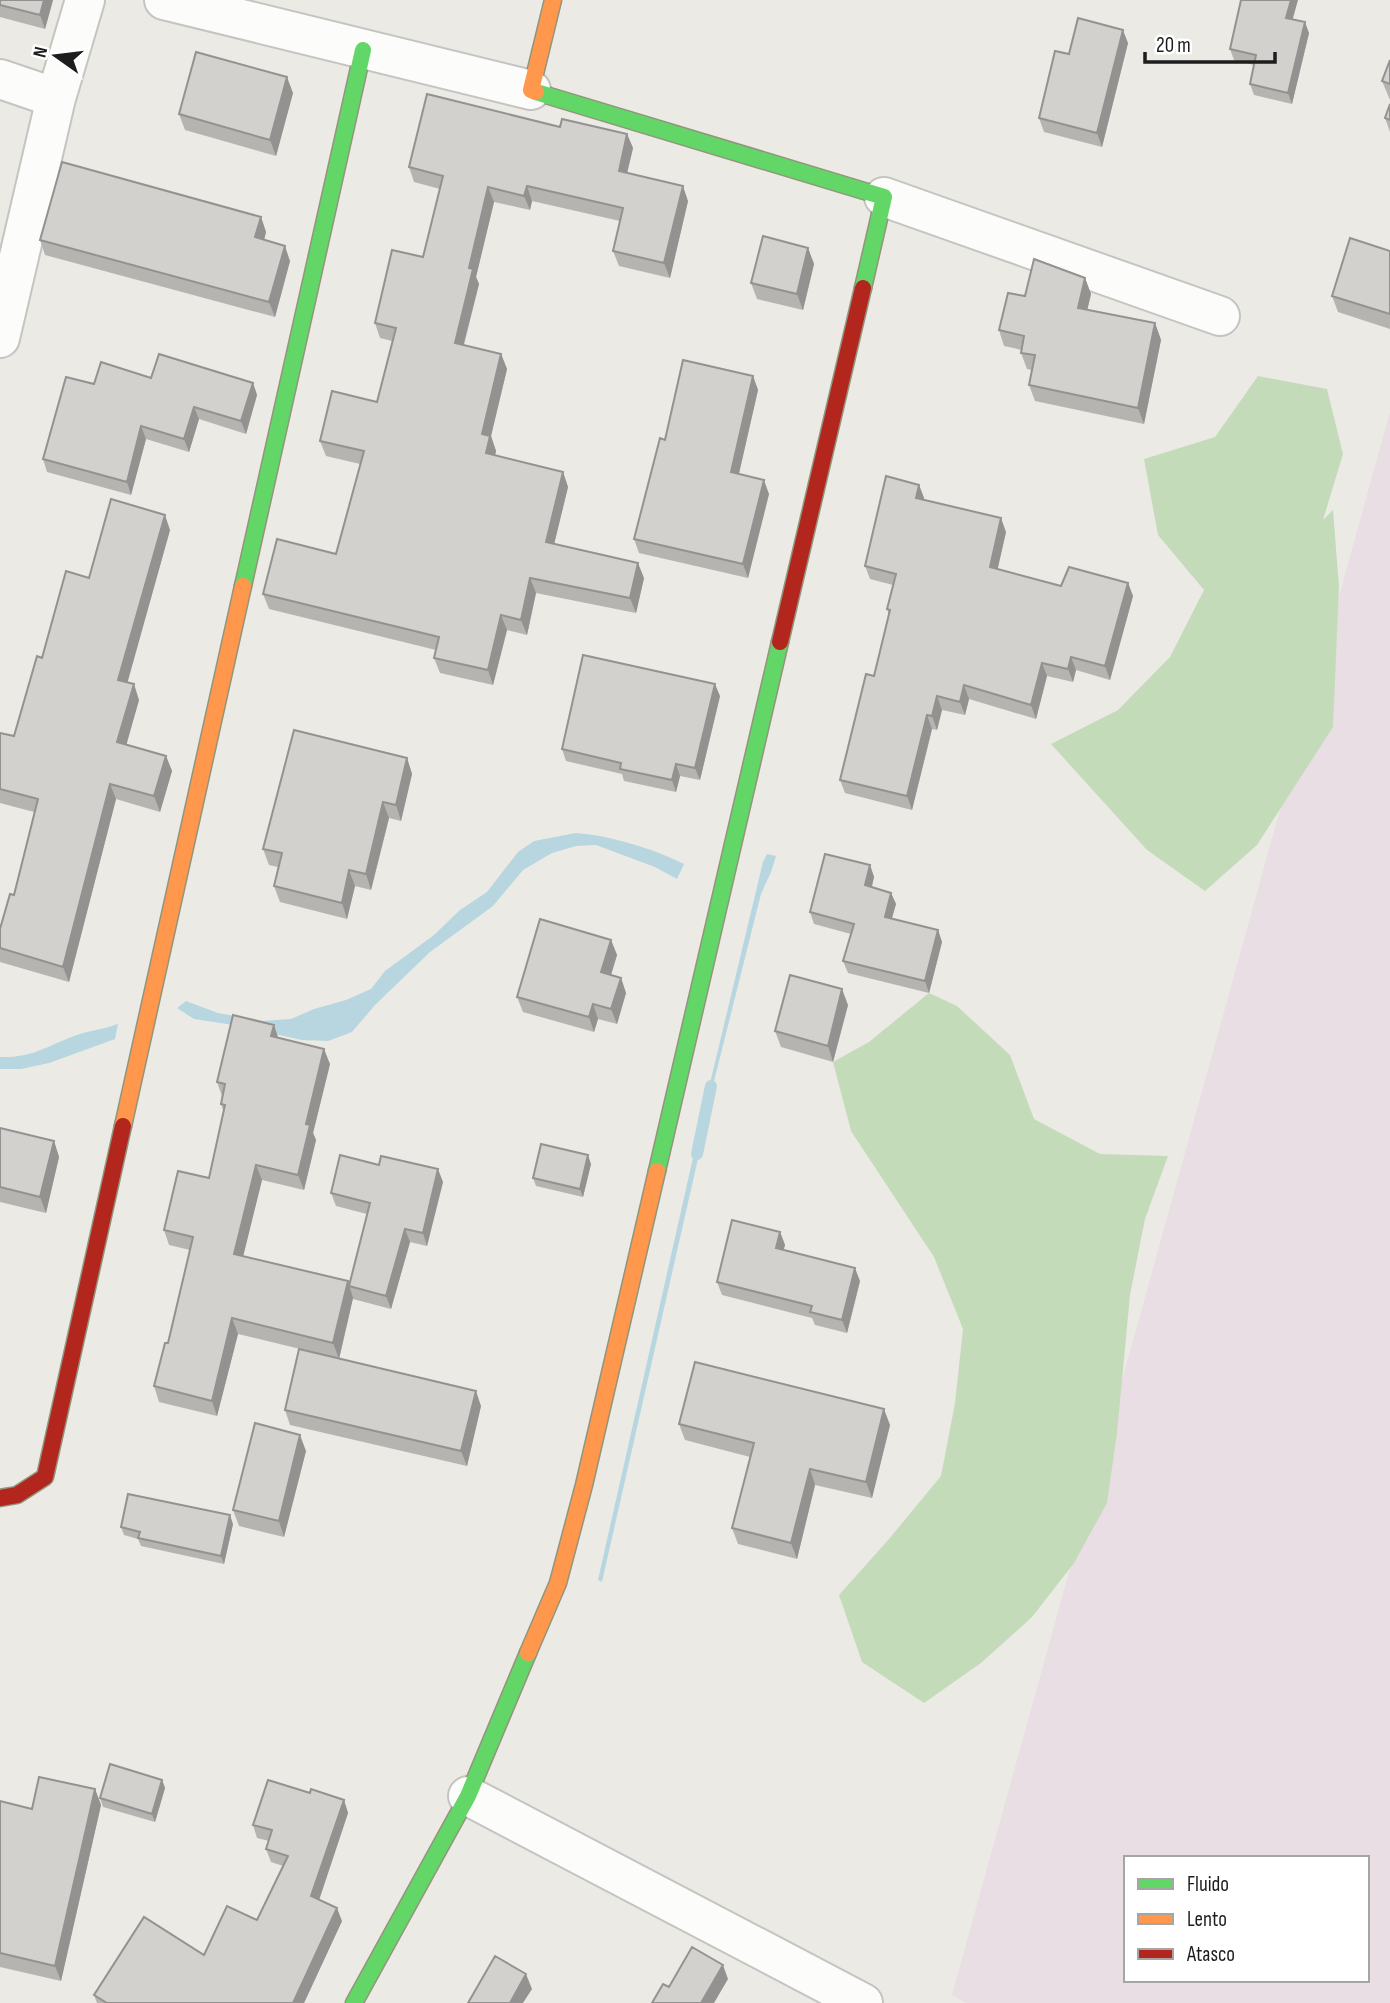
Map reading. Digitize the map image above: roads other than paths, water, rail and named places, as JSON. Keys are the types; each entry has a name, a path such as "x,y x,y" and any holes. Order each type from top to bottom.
{"street":[{"path":"0,338 56,98 85,0"},
{"path":"164,0 531,90 884,197 1220,316"},
{"path":"531,90 553,0"},
{"path":"0,1498 17,1495 45,1476 363,50"},
{"path":"0,79 56,98"},
{"path":"355,2003 468,1796 558,1583 581,1497 884,197"},
{"path":"468,1796 863,2003"}],"water":[{"path":"576,833 631,844 684,864 677,879 655,867 596,845 576,846 552,853 523,870 493,906 430,952 375,1005 352,1032 328,1041 302,1040 194,1019 177,1008 186,1001 218,1013 262,1021 291,1019 346,1000 371,989 385,971 434,935 460,910 487,892 518,852 534,841"},
{"path":"767,854 776,856 761,894 709,1101 706,1100"},
{"path":"118,1024 115,1039 49,1063 21,1069 0,1069 0,1057 28,1054 75,1036"},
{"path":"697,1140 702,1141 602,1582 598,1580"}],"waterway":[{"path":"697,1154 711,1086"}]}
